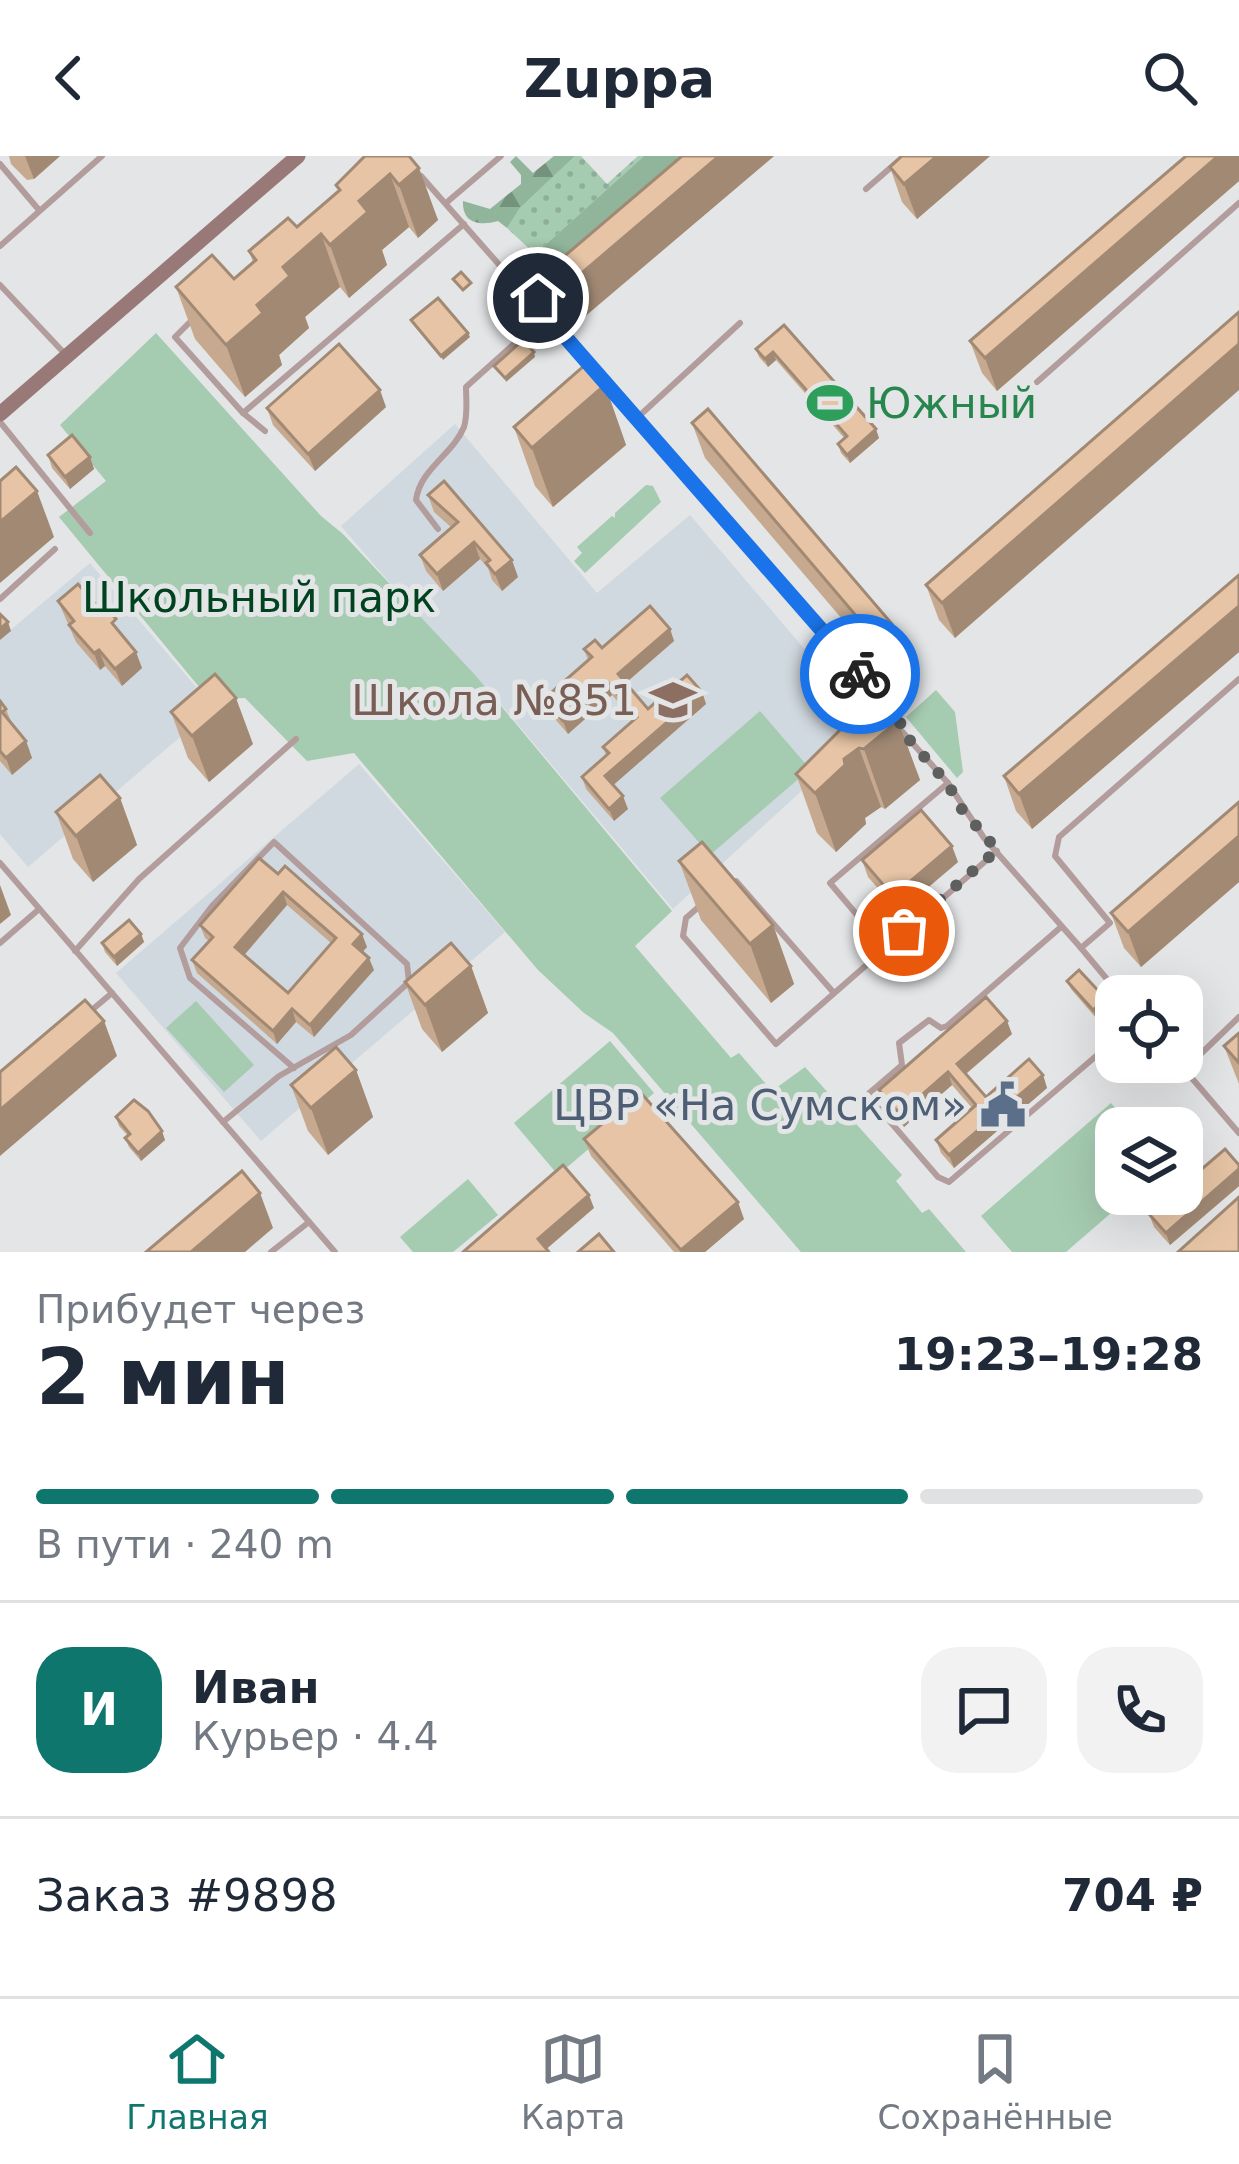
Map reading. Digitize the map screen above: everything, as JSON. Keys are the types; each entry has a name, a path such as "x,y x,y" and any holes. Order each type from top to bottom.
{"street":[{"path":"0,418 66,355 192,257 298,156"}],"lane":[{"path":"0,246 101,156"},
{"path":"446,203 501,156"},
{"path":"866,189 904,156"},
{"path":"0,164 39,210"},
{"path":"416,170 901,721 899,728 948,784 960,807 1104,975"},
{"path":"1036,382 1239,203"},
{"path":"243,413 464,224"},
{"path":"534,301 562,275"},
{"path":"0,285 66,355"},
{"path":"205,306 175,337 243,413 266,431"},
{"path":"438,529 416,500 418,486 462,432 466,387 546,315"},
{"path":"637,418 740,323"},
{"path":"0,418 90,533"},
{"path":"0,599 55,549"},
{"path":"1081,948 1111,923 1054,856 1059,837 1239,679"},
{"path":"75,951 139,878 296,739"},
{"path":"885,948 830,884 948,784"},
{"path":"223,1123 279,1076 294,1069 351,1035 410,982 407,964 274,842 212,906 180,948 190,978 294,1069"},
{"path":"704,902 686,918 683,936 776,1044 997,850"},
{"path":"0,863 335,1252"},
{"path":"722,887 736,881 834,993"},
{"path":"0,943 40,909"},
{"path":"1061,926 947,1026 940,1028 926,1020 912,1030 898,1047 904,1062 867,1095 938,1177 949,1182 1095,1057"},
{"path":"80,1020 112,994"},
{"path":"1203,1052 1239,1017"},
{"path":"1195,1083 1239,1133"},
{"path":"271,1252 309,1222"}],"shaded area":[{"name":"Школа №851","path":"455,424 597,593 690,515 871,727 673,909 488,689 483,692 341,526"},
{"path":"90,563 214,708 28,867 0,834 0,639"},
{"name":"Школа №851","path":"359,764 505,932 261,1141 116,973"}],"green space":[{"path":"516,156 533,173 554,156 575,156 520,208 507,228 498,221 469,219 463,201 490,209 521,184 521,175 510,162"},
{"path":"575,156 581,156 607,184 638,156 644,156 535,254 507,228 520,208"},
{"path":"644,156 728,156 560,301 548,289 528,284 524,264"},
{"name":"Школьный парк","path":"156,333 321,516 476,676 672,911 635,946 731,1058 739,1053 772,1091 805,1067 902,1175 896,1181 922,1213 929,1209 966,1252 801,1252 613,1033 538,970 354,753 307,761 245,698 209,699 59,517 106,481 60,425"},
{"path":"646,485 653,486 661,502 585,573 574,561 582,553 577,547 615,518"},
{"path":"936,690 955,712 963,772 957,778 906,717"},
{"path":"760,711 810,769 710,855 660,798"},
{"path":"196,1001 254,1065 224,1092 166,1028"},
{"path":"610,1041 654,1093 558,1175 514,1123"},
{"path":"1095,1117 1095,1215 1109,1215 1066,1252 1012,1252 981,1216"},
{"path":"468,1179 498,1215 453,1252 413,1252 400,1237"}],"building":[{"path":"365,156 409,156 419,168 399,185 390,174 359,201 368,212 330,245 321,234 283,267 290,276 257,305 263,313 226,345 176,287 212,255 234,279 256,260 249,251 288,218 297,227 340,190 336,185"},
{"path":"682,156 719,156 570,283 554,265"},
{"path":"902,156 937,156 904,184 890,167"},
{"path":"1186,156 1218,156 985,358 970,341"},
{"path":"461,272 471,283 463,290 453,279"},
{"path":"438,298 468,333 441,356 411,320"},
{"path":"1239,312 1239,344 942,603 926,585"},
{"name":"Южный","path":"784,325 876,429 847,455 838,444 847,436 773,352 765,359 756,349"},
{"path":"523,340 534,352 505,378 494,366"},
{"path":"339,344 380,390 308,454 267,408"},
{"path":"586,364 605,385 532,448 514,427"},
{"path":"708,409 892,624 875,638 692,423"},
{"path":"72,435 90,457 65,477 48,455"},
{"path":"16,467 37,491 0,522 0,481"},
{"path":"444,481 512,560 495,574 474,542 437,574 420,555 458,522 428,495"},
{"path":"1239,575 1239,606 1019,794 1004,776"},
{"path":"78,584 102,612 107,608 116,619 112,623 136,652 115,669 69,625 74,621 58,601"},
{"path":"650,606 670,629 618,674 648,709 687,675 702,692 605,776 623,796 609,809 582,777 609,753 603,747 637,717 608,683 563,721 544,699 592,657 584,649 595,640 602,648"},
{"path":"215,674 236,698 192,736 171,712"},
{"path":"873,697 898,721 844,759 845,765 815,793 796,774"},
{"path":"0,701 6,709 2,712 26,741 6,758 0,751"},
{"path":"100,775 120,798 76,836 56,812"},
{"path":"1239,802 1239,836 1128,932 1111,913"},
{"path":"921,810 952,846 893,896 862,860"},
{"path":"702,842 773,925 750,944 679,861"},
{"path":"259,858 278,874 285,866 362,934 353,944 369,958 310,1025 292,1009 273,1031 192,960 213,937 200,925","holes":["283,892 336,938 288,993 235,947"]},
{"path":"129,920 141,934 114,957 102,943"},
{"path":"451,943 471,966 425,1005 405,982"},
{"path":"1079,970 1095,987 1095,1008 1093,1010 1067,981"},
{"path":"986,997 1007,1021 957,1064 986,1097 1029,1059 1043,1075 949,1155 936,1140 976,1105 948,1072 900,1114 879,1090"},
{"path":"85,1000 104,1021 0,1110 0,1072"},
{"path":"1239,1033 1239,1063 1224,1046"},
{"path":"336,1047 356,1070 311,1108 291,1085"},
{"path":"640,1092 738,1202 681,1250 584,1139"},
{"path":"134,1100 162,1131 138,1153 116,1117"},
{"path":"1225,1149 1239,1165 1203,1201 1203,1168"},
{"path":"563,1165 589,1195 538,1239 549,1252 463,1252"},
{"path":"242,1171 260,1193 191,1252 146,1252"},
{"path":"1239,1197 1239,1252 1178,1252"},
{"path":"1150,1215 1187,1215 1166,1233"},
{"path":"599,1234 614,1252 578,1252"}],"way so far":[{"path":"860,674 997,850 904,931"}],"place":[{"name":"Южный","path":"830,403"},
{"name":"Школа №851","path":"673,700"},
{"name":"ЦВР «На Сумском»","path":"1003,1105"}],"route":[{"path":"538,298 534,301 860,674"}]}
